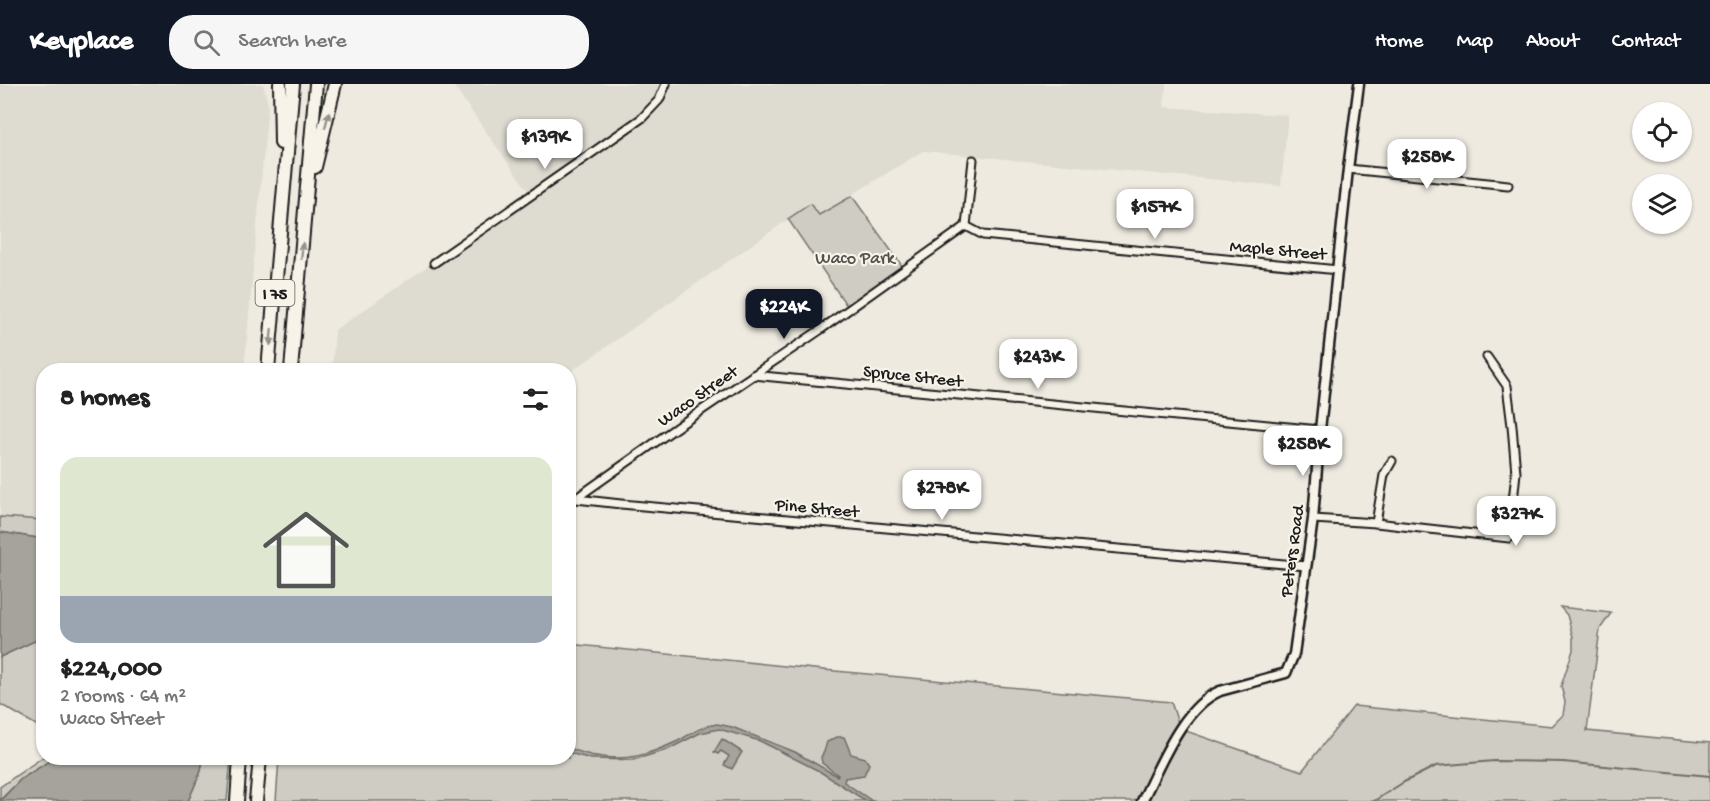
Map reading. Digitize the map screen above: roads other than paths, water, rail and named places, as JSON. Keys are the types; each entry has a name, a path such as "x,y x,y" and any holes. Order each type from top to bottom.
{"highway":[{"path":"280,84 282,216"},
{"name":"I 75","path":"269,363 293,84"},
{"name":"I 75","path":"292,363 316,84"},
{"path":"304,218 335,84"},
{"path":"237,801 240,765"},
{"path":"256,801 259,765"}],"street":[{"path":"434,263 642,118 659,100 666,84"},
{"name":"Peters Road","path":"1142,801 1180,729 1200,703 1220,691 1286,673 1294,654 1313,519 1320,430 1359,84"},
{"path":"966,226 973,160"},
{"path":"1348,169 1508,185"},
{"name":"Maple Street","path":"966,226 983,235 1338,270"},
{"name":"Waco Street","path":"576,499 966,226"},
{"path":"1313,519 1377,523 1509,538 1516,473 1512,426 1507,386 1488,357"},
{"name":"Spruce Street","path":"753,375 1320,430"},
{"path":"1377,523 1384,475 1392,461"},
{"name":"Pine Street","path":"576,499 1306,566"}],"waterway":[{"path":"1374,801 1436,766 1494,761 1563,762 1710,776"}],"park label":[{"name":"Waco Park","path":"855,257"}]}
